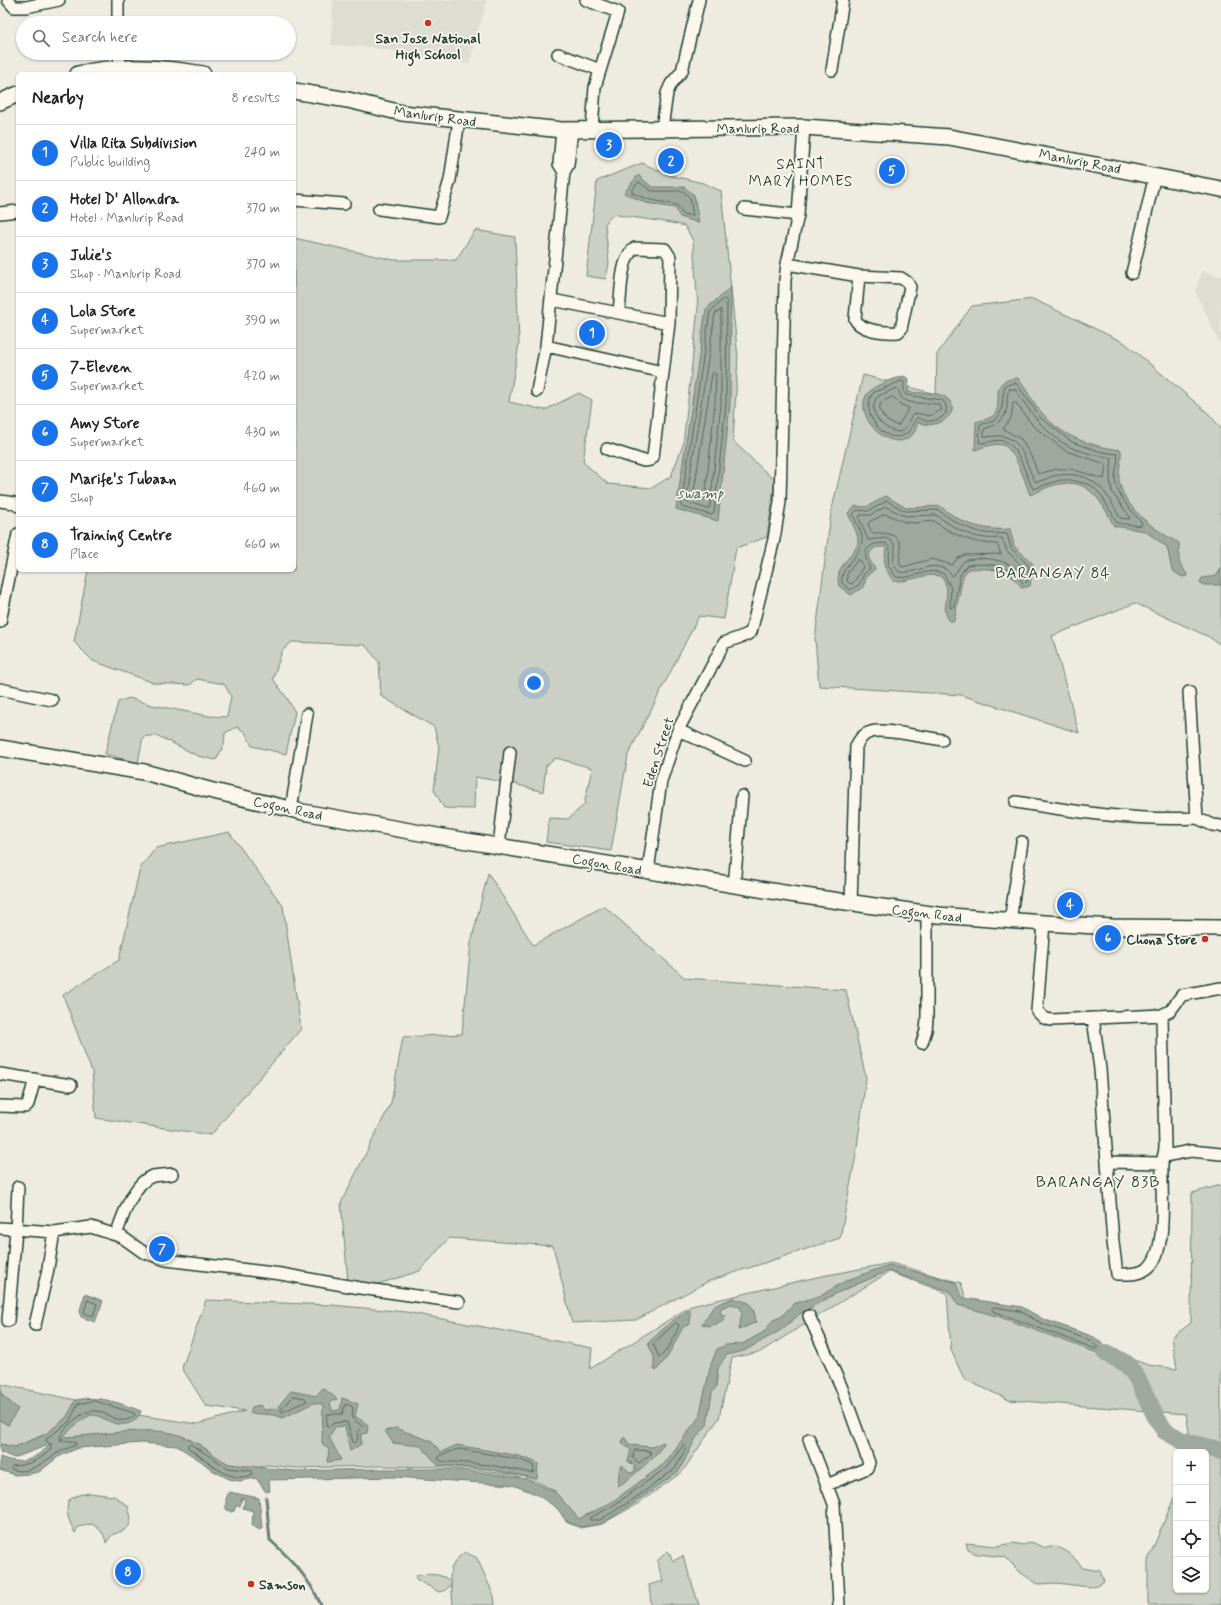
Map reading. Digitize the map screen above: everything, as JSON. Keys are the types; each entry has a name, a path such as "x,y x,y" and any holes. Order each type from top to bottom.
{"street":[{"path":"8,0 14,7 26,7 60,0"},
{"path":"118,0 118,16"},
{"path":"586,0 618,12 595,87 592,129"},
{"path":"662,128 667,93 671,84 682,71 699,0"},
{"path":"832,70 843,0"},
{"path":"558,54 600,70"},
{"path":"84,72 120,60 169,71 180,72"},
{"name":"Manlurip Road","path":"296,91 348,100 402,113 567,130 804,127 949,137 1155,175 1221,189"},
{"path":"0,102 16,95"},
{"path":"379,209 439,217 450,180 459,120"},
{"path":"804,127 798,214 787,264 860,276 901,278 907,282 910,287 901,329 898,332 863,327 857,323 855,318 860,276"},
{"path":"537,391 546,346 552,300 564,172 568,165 567,130"},
{"path":"1132,273 1155,175"},
{"path":"296,200 344,204"},
{"path":"744,209 798,214"},
{"path":"0,213 16,211"},
{"path":"607,450 644,461 650,460 652,457 669,323 670,257 666,249 635,248 632,250 624,267 619,313"},
{"name":"Eden Street","path":"648,872 661,781 678,730 719,650 729,640 751,632 778,517 782,456 782,408 787,264"},
{"path":"552,300 669,323"},
{"path":"546,346 663,372"},
{"path":"0,501 16,504"},
{"path":"0,622 16,544"},
{"path":"0,690 52,700"},
{"path":"1189,692 1197,818"},
{"path":"290,809 307,714"},
{"path":"678,730 745,761"},
{"path":"851,903 856,746 860,738 872,731 882,731 942,740"},
{"name":"Cogon Road","path":"0,748 144,772 209,790 290,809 734,886 927,914 1044,924 1113,927 1221,928"},
{"path":"499,846 510,752"},
{"path":"734,886 742,796"},
{"path":"1016,802 1125,818 1164,820 1197,818 1212,825 1221,826"},
{"path":"1010,921 1022,842"},
{"path":"922,1043 927,1020 927,914"},
{"path":"1044,924 1037,1011 1044,1018 1051,1020 1162,1015 1170,1011 1182,995 1221,988"},
{"path":"1092,1018 1100,1069 1113,1242 1117,1274 1136,1274 1148,1267 1155,1260 1160,1241 1163,1212 1162,1015"},
{"path":"0,1074 71,1086"},
{"path":"0,1106 25,1108 28,1104 35,1079"},
{"path":"1108,1162 1163,1160 1191,1151 1221,1154"},
{"path":"116,1235 128,1204 146,1179 153,1176 172,1174"},
{"path":"8,1322 18,1187"},
{"path":"0,1228 54,1232 91,1227 122,1237 143,1252 166,1260 281,1274 459,1302"},
{"path":"35,1325 47,1274 54,1232"},
{"path":"809,1316 841,1386 869,1463 867,1468 827,1485"},
{"path":"809,1439 834,1504 836,1516 839,1605"}],"shaded area":[{"name":"San Jose National High School","path":"333,0 487,0 469,64 369,47 331,45"},
{"path":"642,163 669,175 703,183 721,191 738,358 733,441 775,481 767,537 736,548 724,619 699,616 628,755 611,851 546,842 549,818 568,819 584,805 592,768 556,758 546,766 543,792 515,784 475,777 474,809 444,808 434,790 439,747 434,727 381,696 379,662 365,645 292,642 282,651 273,679 295,712 286,754 252,746 245,732 237,727 225,733 224,745 216,760 198,756 156,735 143,737 138,763 105,754 118,702 129,698 152,705 209,716 227,717 231,696 224,684 197,679 190,685 154,683 93,661 74,642 88,572 296,572 296,238 394,260 456,260 475,230 515,237 519,344 509,402 545,410 579,393 592,400 583,462 608,484 652,488 671,476 683,445 698,308 693,241 685,226 613,214 605,224 609,263 606,279 586,276 597,181"},
{"path":"1202,271 1221,276 1221,346 1195,291"},
{"path":"1033,299 1125,343 1208,413 1221,428 1221,645 1209,637 1135,603 1052,636 1079,733 961,695 819,686 815,639 831,513 863,375 936,394 937,354 972,306"},
{"path":"229,832 283,906 301,1029 211,1135 96,1118 92,1072 63,995 119,960 140,868 156,848"},
{"path":"488,873 533,945 604,906 685,978 846,990 866,1078 856,1155 840,1238 709,1281 636,1320 572,1323 553,1246 449,1238 420,1271 349,1293 341,1203 391,1103 403,1037 462,1034 471,943"},
{"path":"1221,1185 1221,1605 1148,1605 1148,1560 1173,1500 1173,1593 1209,1593 1209,1449 1186,1449 1189,1431 1186,1414 1009,1400 964,1379 951,1350 947,1293 889,1272 760,1352 732,1358 719,1418 682,1472 639,1503 602,1524 580,1528 566,1522 555,1491 528,1477 454,1467 373,1466 296,1468 267,1465 253,1469 229,1464 199,1444 178,1435 147,1431 66,1437 58,1441 66,1418 46,1434 15,1447 0,1444 0,1420 8,1425 0,1384 76,1400 73,1405 197,1424 245,1411 206,1406 182,1368 206,1300 332,1305 406,1312 592,1348 590,1369 691,1306 817,1277 891,1263 961,1283 966,1299 1148,1365 1177,1369 1172,1337 1191,1323 1192,1193"},
{"path":"90,1493 114,1496 128,1506 131,1518 129,1526 112,1535 106,1543 102,1532 92,1524 78,1527 75,1533 68,1517 67,1509 69,1500 78,1495"},
{"path":"1031,1542 1046,1548 1056,1546 1070,1553 1083,1568 1100,1571 1104,1581 1097,1586 1089,1587 1057,1583 1038,1584 1021,1573 1005,1557 977,1554 968,1550 966,1543 997,1546 1013,1543 1024,1545"},
{"path":"668,1551 673,1561 683,1556 699,1605 651,1605 649,1585 663,1581 657,1561"},
{"path":"465,1552 477,1558 494,1596 495,1605 453,1605 451,1582 449,1587 444,1591 439,1592 416,1579 417,1575 430,1574 439,1575 450,1581 453,1564"}],"water":[{"path":"638,175 652,187 684,187 694,195 699,223 680,217 675,208 646,203 624,193"},
{"name":"swamp","path":"731,287 730,404 718,521 676,509 706,309"},
{"path":"904,376 909,379 908,392 941,395 950,402 952,407 951,413 941,422 926,424 918,422 914,433 905,440 894,441 884,437 875,430 868,420 864,409 865,399 871,390 878,385"},
{"path":"1018,378 1039,410 1060,429 1079,440 1099,446 1121,450 1119,480 1127,500 1142,518 1160,532 1179,543 1179,562 1188,576 1182,577 1172,570 1167,547 1145,531 1114,526 1100,501 1087,489 1080,485 1070,483 1060,484 1030,495 1020,467 1012,453 1007,448 1003,445 996,445 975,450 976,422 988,419 995,414 1001,384 1007,380"},
{"path":"886,496 906,508 940,506 964,522 973,525 990,529 1010,529 1014,546 1033,564 1030,586 1022,588 1011,576 992,569 968,569 963,576 954,621 950,621 946,611 947,588 941,576 929,575 893,581 884,566 886,547 876,547 870,552 869,559 875,569 867,576 863,587 851,595 839,586 838,578 843,565 858,545 858,539 848,513 856,506 867,507"},
{"path":"1221,569 1221,585 1202,585 1200,583 1202,578 1216,576"},
{"path":"889,1265 955,1282 963,1298 1022,1307 1043,1319 1094,1337 1127,1364 1000,1317 958,1305 949,1291 888,1271 837,1293 801,1313 781,1330 744,1351 726,1355 718,1368 716,1387 712,1393 707,1425 696,1438 679,1471 636,1502 601,1524 581,1527 566,1521 557,1508 536,1494 513,1485 394,1477 269,1480 270,1491 266,1492 256,1478 239,1481 229,1479 212,1470 201,1461 177,1446 142,1443 78,1448 58,1457 39,1472 15,1475 0,1470 0,1457 15,1461 27,1460 39,1454 51,1444 14,1458 0,1452 0,1444 15,1447 46,1434 66,1418 76,1400 93,1398 125,1405 141,1411 133,1422 125,1424 109,1421 96,1415 90,1416 76,1425 60,1440 66,1437 124,1432 167,1432 186,1438 229,1464 296,1471 454,1469 501,1475 527,1479 555,1492 579,1519 612,1502 664,1464 699,1417 711,1364 717,1349 726,1345 742,1344 764,1332 773,1320 781,1317 793,1304 822,1295 847,1280"},
{"path":"85,1294 103,1301 95,1322 81,1317 80,1310"},
{"path":"733,1298 749,1303 754,1311 756,1322 739,1330 742,1312 740,1307 731,1304 721,1308 720,1313 725,1316 722,1322 709,1326 702,1324 714,1306"},
{"path":"690,1309 690,1324 683,1327 668,1356 656,1371 654,1369 654,1357 648,1343 671,1322"},
{"path":"0,1388 2,1395 18,1409 8,1425 0,1420"},
{"path":"323,1388 337,1399 330,1402 332,1411 340,1410 342,1398 358,1404 355,1416 368,1425 367,1433 361,1434 361,1444 350,1451 345,1426 335,1427 329,1437 341,1460 327,1462 329,1450 322,1443 323,1404 313,1403 283,1418 279,1416 250,1413 252,1407 260,1405 265,1410 276,1409 291,1391 316,1396"},
{"path":"395,1428 431,1441 441,1452 457,1445 519,1456 538,1463 537,1479 489,1469 438,1465 421,1446 393,1443 385,1431"},
{"path":"624,1437 630,1445 652,1447 664,1442 652,1459 618,1486 619,1471 622,1465 631,1473 635,1471 635,1466 628,1461 631,1450 623,1444 622,1440"},
{"path":"229,1492 259,1498 262,1528 260,1530 252,1526 253,1511 243,1508 245,1499 242,1498 240,1506 236,1506 234,1511 231,1512 226,1509 226,1499"}],"waterway":[{"path":"1106,1353 1127,1364 1138,1380 1157,1419 1165,1431 1183,1441 1221,1451"},
{"path":"266,1498 270,1540 299,1570 311,1586 321,1605"}],"place":[{"name":"San Jose National High School","path":"428,23"},
{"name":"Julie's","path":"609,145"},
{"name":"Hotel D' Allondra","path":"671,161"},
{"name":"7-Eleven","path":"892,171"},
{"name":"Villa Rita Subdivision","path":"592,333"},
{"name":"Lola Store","path":"1070,905"},
{"name":"Amy Store","path":"1108,938"},
{"name":"Chona Store","path":"1205,939"},
{"name":"Marife's Tubaan","path":"162,1249"},
{"name":"Training Centre","path":"128,1572"},
{"name":"Samson","path":"251,1584"}],"district":[{"name":"SAINT MARY HOMES","path":"801,172"},
{"name":"BARANGAY 84","path":"1053,572"},
{"name":"BARANGAY 83B","path":"1098,1181"}]}
